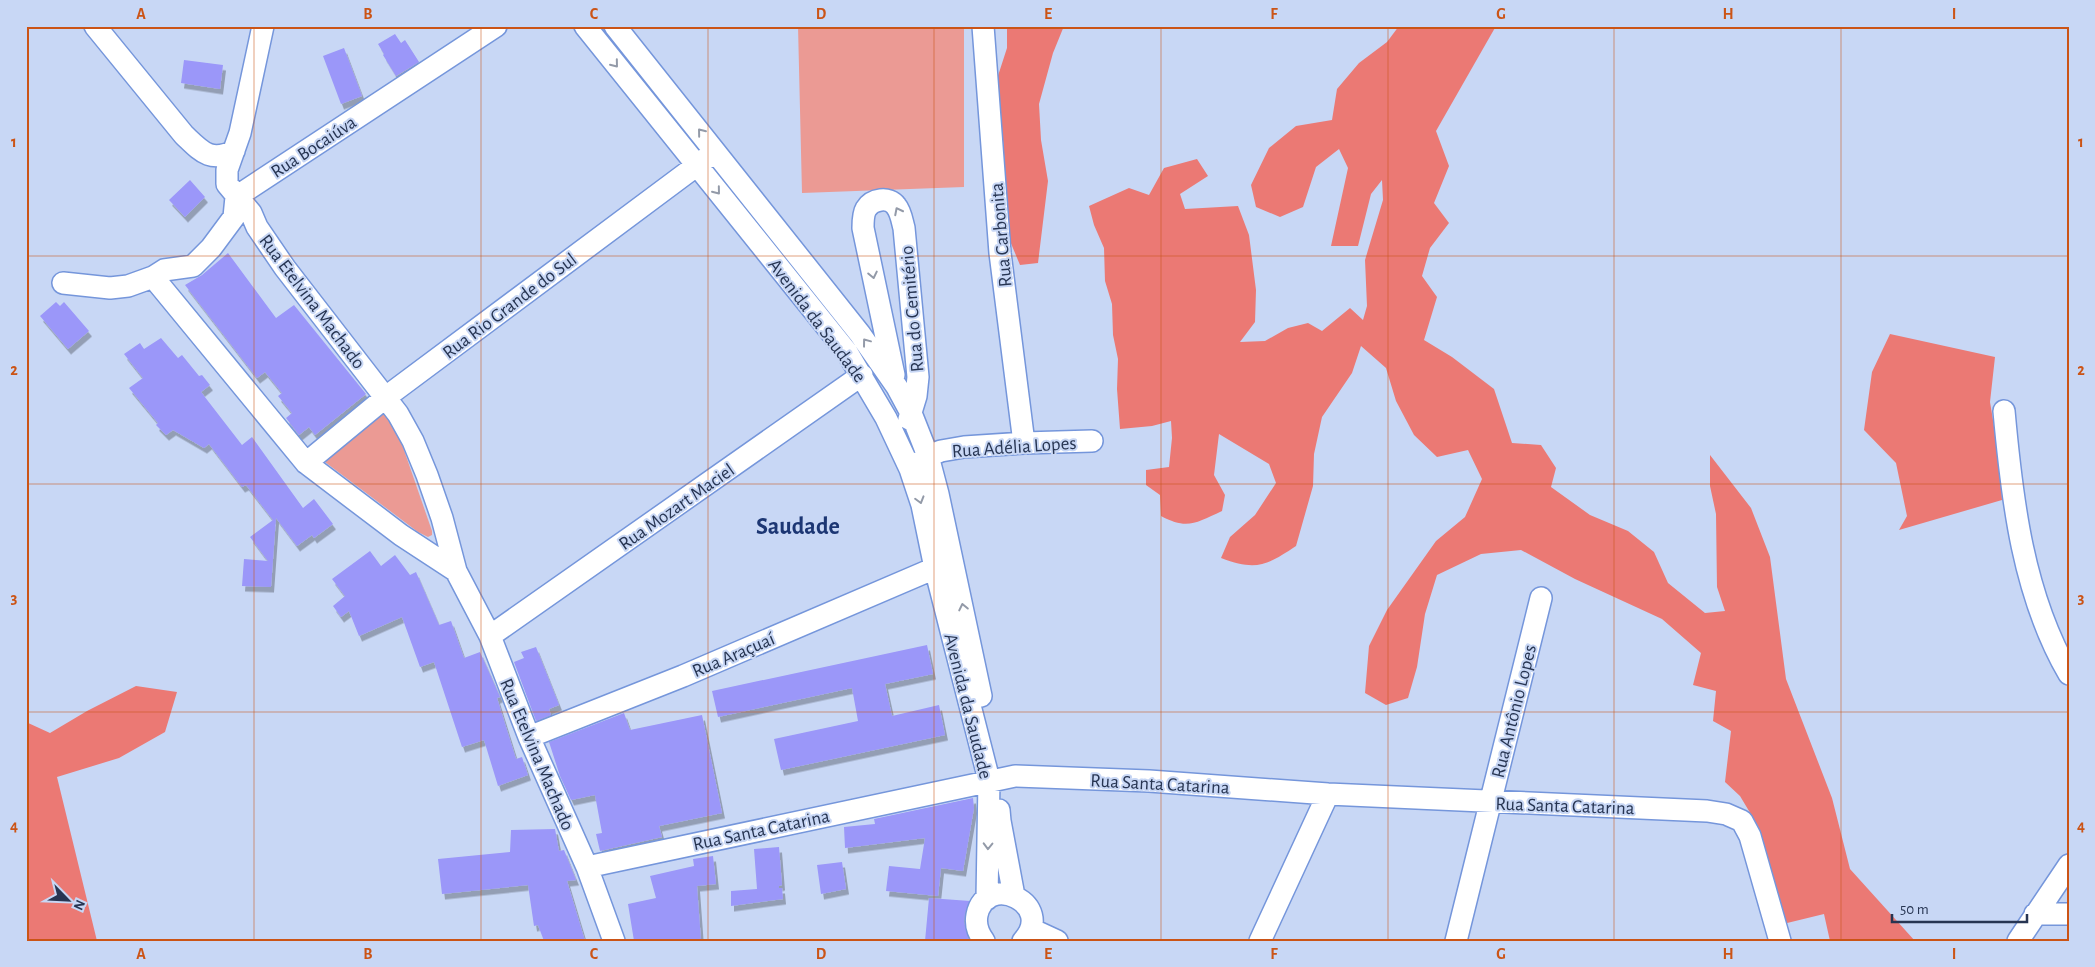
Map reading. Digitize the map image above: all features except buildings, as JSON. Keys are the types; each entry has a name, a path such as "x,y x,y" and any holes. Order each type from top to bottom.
{"street":[{"path":"95,26 198,149 212,156 223,157 234,151"},
{"name":"Rua Etelvina Machado","path":"263,26 240,133 227,170 226,184 251,213 257,227 285,268 386,397 413,441 442,518 456,571 490,636 529,737 586,867 614,941"},
{"name":"Rua Bocaiúva","path":"236,197 496,26"},
{"name":"Avenida da Saudade","path":"585,26 846,352 862,375 886,418 910,469 922,505 934,568 994,779 987,899"},
{"name":"Avenida da Saudade","path":"615,26 860,334 897,387 911,413 928,456 938,494 994,779 1014,896"},
{"name":"Rua Carbonita","path":"983,26 1000,252 1024,443"},
{"name":"Rua Rio Grande do Sul","path":"306,463 386,397 716,151"},
{"path":"63,283 110,288 128,286 153,277 164,270 193,266 211,248 234,217 236,197"},
{"name":"Rua do Cemitério","path":"897,387 863,228 865,210 872,202 882,200 892,202 897,207 904,228 918,377 911,413 899,447"},
{"name":"Rua Etelvina Machado","path":"153,277 306,463 394,530 456,571"},
{"name":"Rua Mozart Maciel","path":"490,636 862,375"},
{"path":"886,418 897,387"},
{"path":"2004,411 2009,468 2022,544 2033,588 2046,626 2057,654 2069,674"},
{"name":"Rua Adélia Lopes","path":"910,469 928,456 941,451 964,447 1092,441"},
{"name":"Rua Araçuaí","path":"529,737 683,676 934,568"},
{"name":"Rua Antônio Lopes","path":"1456,941 1541,598"},
{"name":"Rua Santa Catarina","path":"586,867 1015,776 1149,781 1328,794 1707,811 1726,814 1742,821 1750,836 1780,941"},
{"path":"1260,941 1328,794"},
{"path":"2018,941 2069,865"},
{"path":"981,939 976,923 978,910 987,899 1000,894 1014,896 1023,901 1028,909 1032,919 1026,937 1057,941"},
{"path":"2035,914 2069,914"}],"shaded area":[{"path":"594,26 604,26 698,147 696,148"},
{"path":"798,26 964,26 964,187 802,193"},
{"path":"1007,26 1064,26 1053,53 1039,104 1041,140 1048,181 1038,263 1020,265 1010,241 1003,140 995,85 1007,48"},
{"path":"1399,26 1496,26 1436,131 1449,166 1434,203 1449,223 1430,248 1422,276 1437,297 1424,340 1452,357 1494,389 1512,443 1541,445 1556,468 1551,487 1590,515 1628,531 1654,552 1668,583 1705,613 1725,611 1717,587 1716,514 1710,486 1710,455 1751,508 1770,557 1786,679 1832,798 1850,869 1915,941 1830,941 1824,914 1783,924 1758,826 1740,796 1725,782 1731,731 1713,721 1716,691 1693,685 1701,653 1662,619 1575,579 1521,550 1481,554 1437,575 1425,614 1417,667 1408,698 1386,705 1365,693 1369,646 1387,610 1436,541 1465,517 1482,479 1468,450 1437,457 1414,435 1396,401 1386,368 1361,346 1352,373 1322,417 1314,454 1313,486 1296,546 1277,558 1260,564 1243,564 1221,558 1230,537 1255,515 1276,483 1269,464 1219,434 1214,475 1225,495 1222,511 1198,522 1185,524 1161,516 1160,495 1146,485 1146,470 1169,467 1172,438 1171,421 1152,426 1120,429 1117,389 1118,359 1113,335 1112,304 1105,281 1104,248 1094,225 1089,206 1129,188 1149,195 1164,168 1197,159 1208,176 1180,194 1185,209 1238,206 1249,235 1256,290 1255,322 1240,342 1265,341 1288,328 1308,323 1322,331 1350,308 1363,320 1367,306 1365,260 1383,200 1382,180 1371,194 1358,246 1331,246 1348,168 1339,149 1316,167 1303,207 1280,217 1256,207 1251,185 1269,148 1296,126 1332,120 1337,89 1359,63 1387,42"},
{"path":"1890,334 1995,357 1990,402 2000,462 2002,500 1899,530 1907,516 1896,463 1864,430 1872,372"},
{"path":"387,413 395,424 432,531 432,535 428,537 418,532 325,462 328,456 382,414"},
{"path":"136,686 177,692 165,732 119,758 57,777 97,941 26,941 26,722 50,733 87,711"}],"district":[{"name":"Saudade","path":"798,526"}]}
